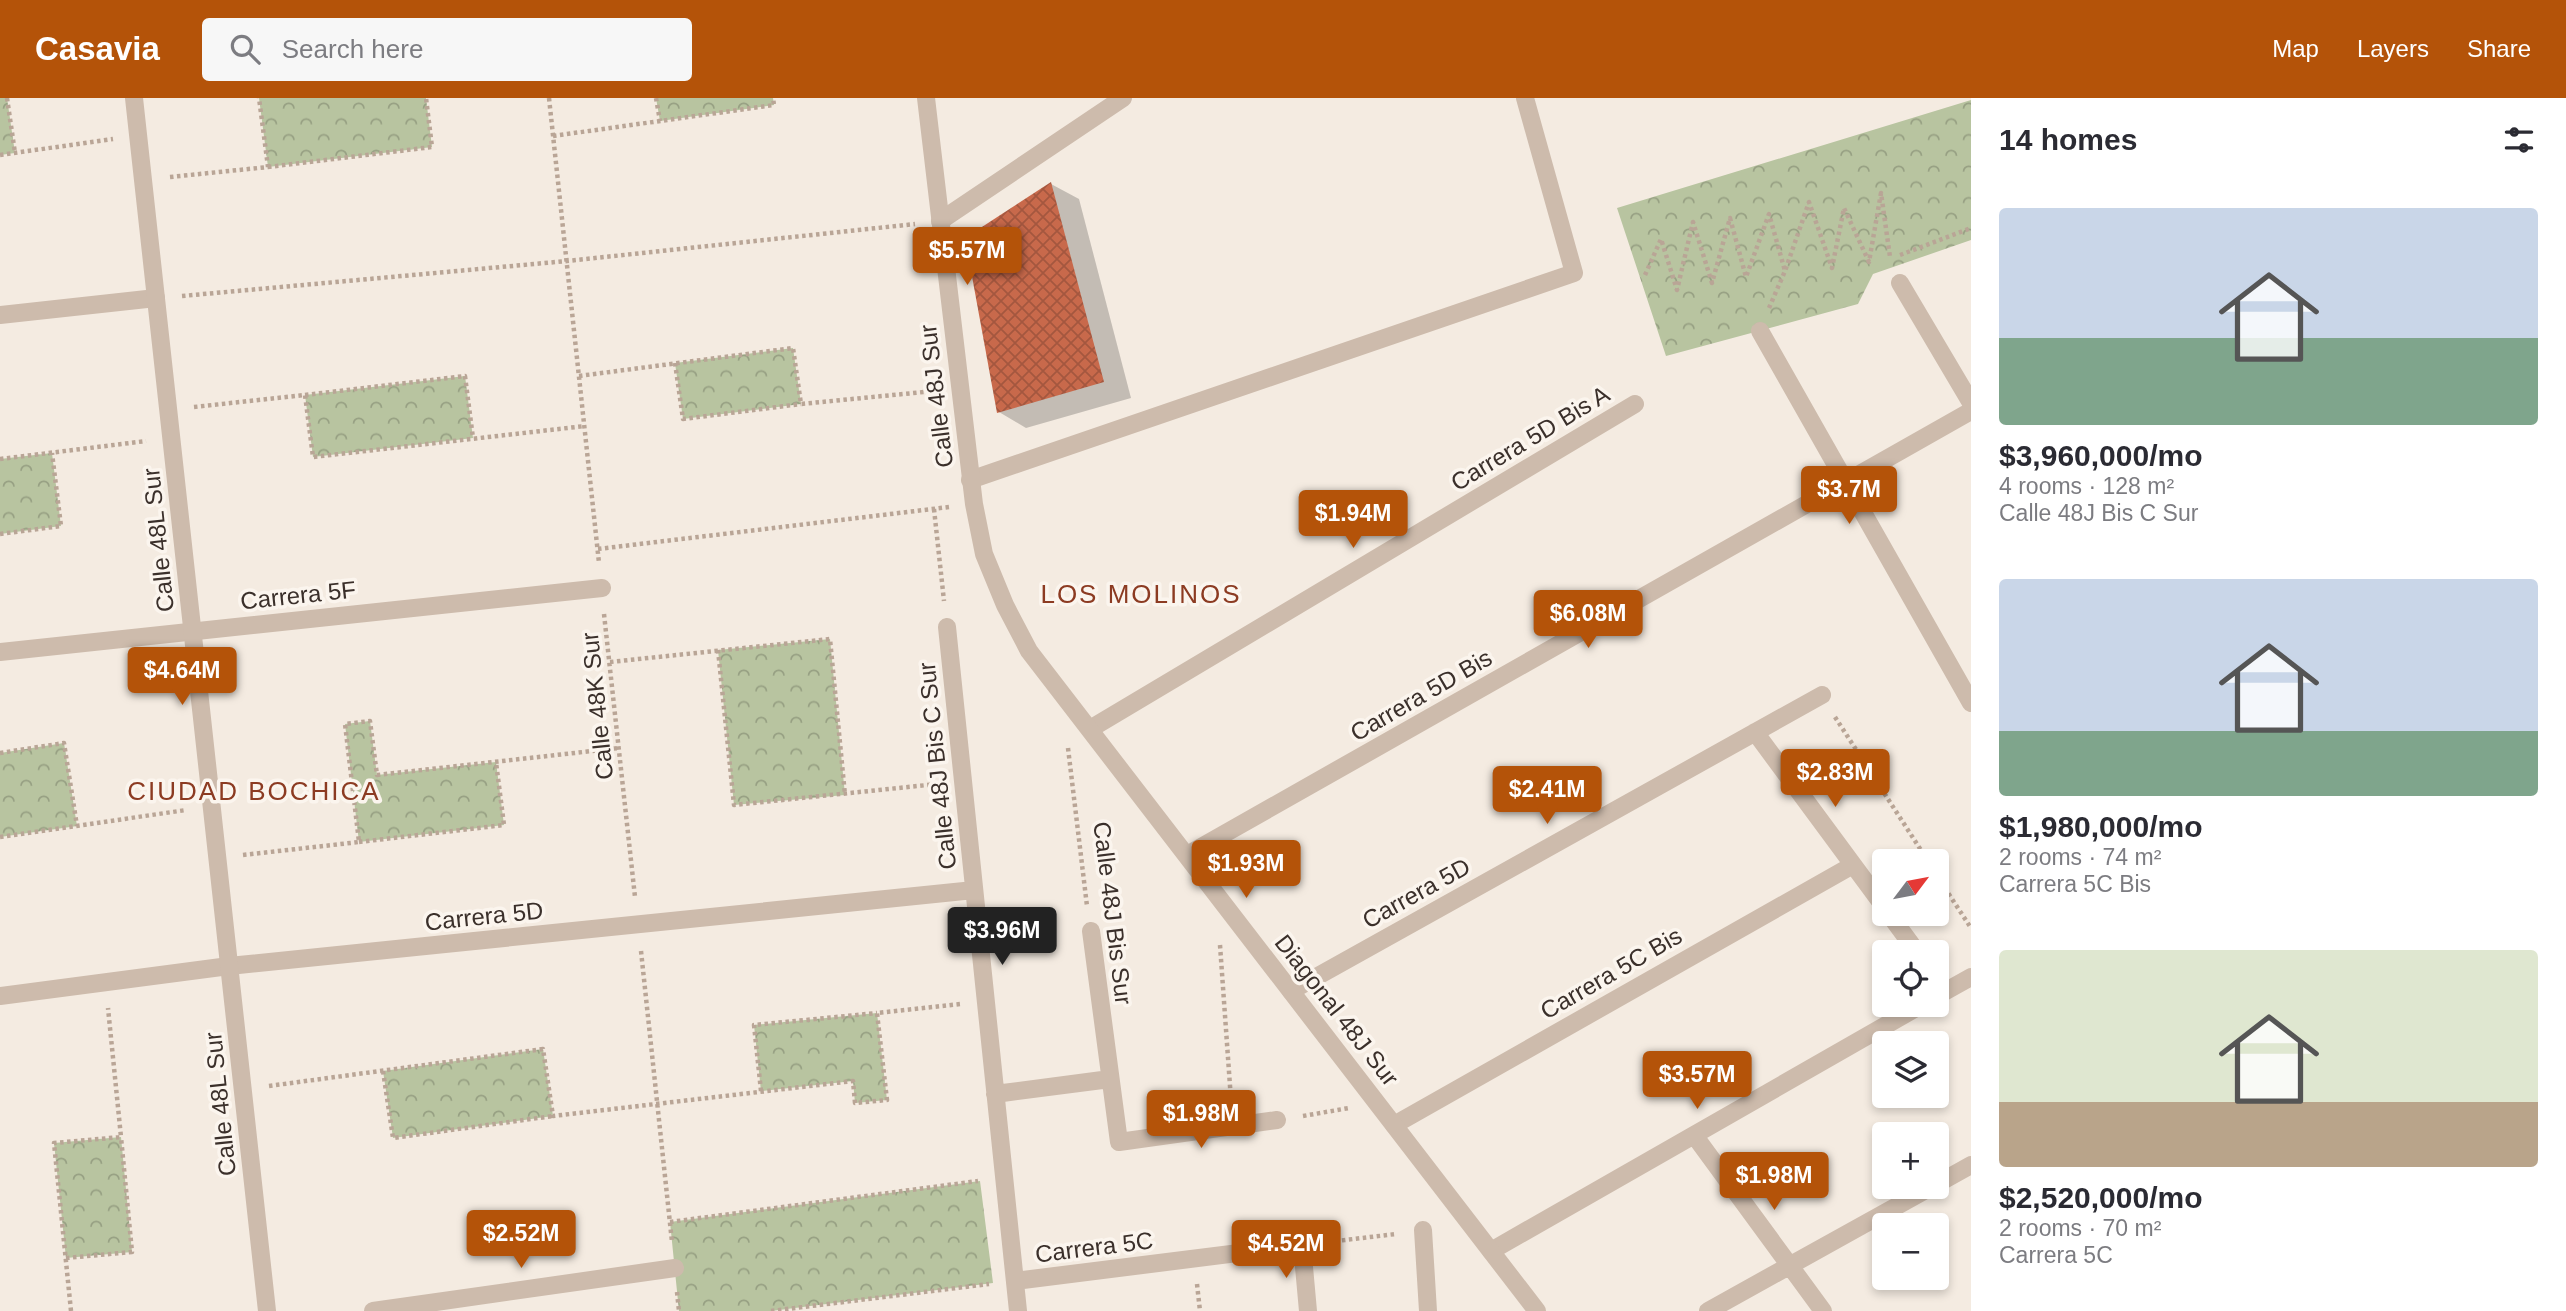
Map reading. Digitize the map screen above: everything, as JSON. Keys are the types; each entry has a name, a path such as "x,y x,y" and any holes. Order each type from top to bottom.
{"street":[{"name":"Calle 48L Sur","path":"134,98 267,1311"},
{"name":"Calle 48J Sur","path":"926,98 970,480"},
{"path":"940,221 1123,98"},
{"path":"970,480 1574,273 1525,98"},
{"path":"1900,283 1971,403"},
{"path":"0,315 156,298"},
{"path":"1760,331 1971,703"},
{"name":"Carrera 5D Bis A","path":"1090,729 1635,404"},
{"name":"Carrera 5D Bis","path":"1187,855 1971,411"},
{"name":"Diagonal 48J Sur","path":"970,480 984,554 1005,605 1029,651 1537,1311"},
{"name":"Carrera 5F","path":"0,652 602,588"},
{"name":"Calle 48J Bis C Sur","path":"947,626 1018,1311"},
{"name":"Carrera 5D","path":"1291,991 1822,695"},
{"path":"1755,732 1872,891"},
{"name":"Carrera 5C Bis","path":"1394,1125 1853,865"},
{"name":"Carrera 5D","path":"0,996 229,966 974,890"},
{"name":"Calle 48J Bis Sur","path":"1091,931 1119,1142 1233,1126"},
{"path":"1949,986 1971,977"},
{"path":"1491,1251 1900,1017"},
{"path":"995,1094 1110,1079"},
{"path":"1233,1126 1278,1120"},
{"path":"1694,1135 1823,1311"},
{"path":"1949,1178 1971,1166"},
{"path":"1708,1311 1910,1199"},
{"path":"1423,1230 1428,1311"},
{"path":"1303,1245 1308,1311"},
{"name":"Carrera 5C","path":"1015,1281 1303,1245"},
{"path":"373,1311 675,1268"}],"path":[{"path":"7,98 15,153"},
{"path":"259,98 268,167"},
{"path":"143,180 432,147 426,98"},
{"name":"Calle 48K Sur","path":"549,98 679,1311"},
{"path":"656,98 660,121"},
{"path":"553,136 774,105 774,98"},
{"path":"0,155 138,135"},
{"path":"1760,331 1809,202 1832,268 1843,208 1869,262 1881,193 1890,259 1971,228"},
{"path":"1645,275 1661,239 1677,290 1693,222 1712,283 1730,218 1746,277 1769,214 1784,271"},
{"path":"156,298 567,261 940,221"},
{"path":"579,376 793,348 801,404"},
{"path":"675,363 683,419 801,404 960,389"},
{"path":"168,410 465,376 473,438"},
{"path":"305,395 313,457 585,426"},
{"path":"0,459 171,438"},
{"path":"0,534 61,526 52,453"},
{"path":"598,549 974,504"},
{"name":"Calle 48J Bis C Sur","path":"934,509 947,626"},
{"path":"610,662 830,639 845,794"},
{"path":"718,650 734,805 962,781"},
{"path":"1822,695 1920,849"},
{"path":"359,842 345,724 370,721 377,775 619,748"},
{"path":"0,753 64,743 77,827"},
{"name":"Calle 48J Bis Sur","path":"1067,744 1091,931"},
{"path":"218,857 504,825 496,762"},
{"path":"0,838 212,807"},
{"path":"1217,894 1233,1126"},
{"path":"1950,896 1971,928"},
{"path":"66,1258 132,1252 106,983"},
{"path":"761,1091 754,1025 986,1002"},
{"path":"383,1071 393,1138 657,1102 853,1082 855,1103 887,1100 877,1013"},
{"path":"243,1089 543,1049 553,1116"},
{"path":"1278,1120 1378,1104"},
{"path":"71,1311 54,1143 121,1137"},
{"path":"670,1222 1004,1178"},
{"path":"1303,1245 1423,1230"},
{"name":"Carrera 5C","path":"771,1311 1015,1281"}],"green space":[{"path":"0,98 7,98 15,153 0,155"},
{"path":"259,98 426,98 432,147 268,167"},
{"path":"656,98 773,98 774,105 660,121"},
{"path":"1971,100 1971,240 1873,274 1858,304 1666,356 1617,208"},
{"path":"793,348 801,404 683,419 675,363"},
{"path":"465,376 473,438 313,457 305,395"},
{"path":"52,453 61,526 0,534 0,459"},
{"path":"830,639 845,795 734,805 718,650"},
{"path":"370,721 377,775 496,762 504,825 359,842 345,724"},
{"path":"64,743 77,826 0,837 0,753"},
{"path":"877,1013 887,1100 855,1103 853,1081 761,1091 754,1025"},
{"path":"543,1049 553,1116 393,1138 383,1071"},
{"path":"121,1137 132,1252 66,1258 54,1143"},
{"path":"980,1181 993,1283 771,1311 679,1311 670,1222"}],"building":[{"path":"1051,182 1104,382 997,413 965,238"}],"district":[{"name":"LOS MOLINOS","path":"1141,594"},
{"name":"CIUDAD BOCHICA","path":"254,791"}]}
